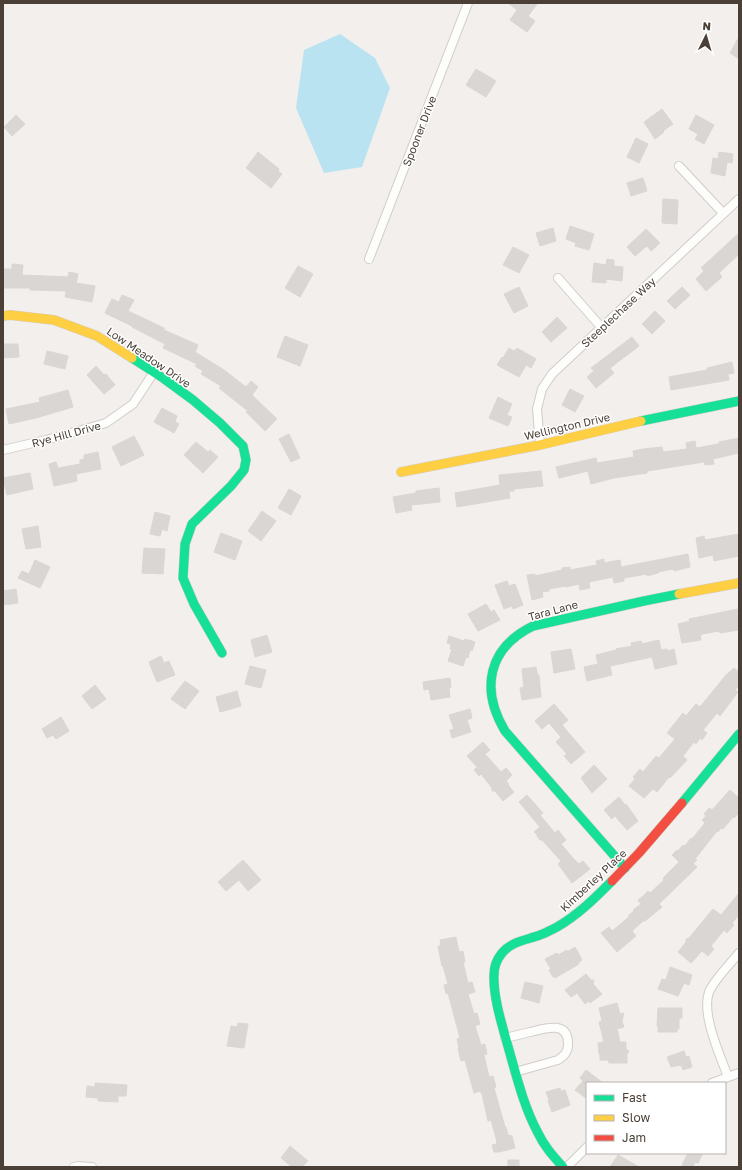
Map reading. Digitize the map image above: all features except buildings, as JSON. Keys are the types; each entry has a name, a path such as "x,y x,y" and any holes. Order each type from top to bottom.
{"street":[{"name":"Spooner Drive","path":"369,259 468,3"},
{"path":"679,166 723,213"},
{"name":"Steeplechase Way","path":"540,445 536,409 542,389 552,374 739,199"},
{"path":"558,278 602,328"},
{"name":"Low Meadow Drive","path":"3,316 10,315 54,320 97,336 154,372 193,400 220,423 242,446 246,460 244,470 231,486 192,524 185,544 183,578 194,604 222,653"},
{"name":"Rye Hill Drive","path":"3,450 46,440 106,423 133,404 154,372"},
{"name":"Wellington Drive","path":"401,472 540,445 661,416 739,401"},
{"name":"Tara Lane","path":"625,868 505,732 495,713 491,698 490,687 494,667 510,642 524,630 533,626 644,601 739,583"},
{"name":"Kimberley Place","path":"563,1167 552,1155 535,1128 515,1072 498,1004 494,976 498,958 504,950 512,945 523,940 539,936 560,926 600,893 625,868 739,734"},
{"path":"728,1077 709,1024 707,1002 710,991 715,983 739,953"},
{"path":"506,1038 551,1027 560,1029 568,1038 568,1050 564,1056 558,1060 515,1072"},
{"path":"715,1082 739,1073"},
{"path":"567,1167 586,1148"},
{"path":"74,1167 92,1167"}],"water":[{"path":"340,34 375,58 390,88 362,167 324,173 296,108 304,50"}],"traffic: fast":[{"path":"132,358 193,400 220,423 243,446 246,460 244,470 231,486 192,524 185,544 183,578 194,604 222,653"},
{"path":"641,421 739,401"},
{"path":"625,868 505,731 492,700 491,685 493,671 498,658 506,646 518,635 533,626 679,594"},
{"path":"682,803 739,734"},
{"path":"563,1167 543,1142 525,1103 499,1013 494,984 495,969 499,958 506,949 515,943 540,935 565,922 586,906 612,881"}],"traffic: slow":[{"path":"3,316 10,315 54,320 97,336 132,358"},
{"path":"401,472 540,445 641,421"},
{"path":"679,594 739,583"}],"traffic: jam":[{"path":"612,881 639,853 682,803"}]}
